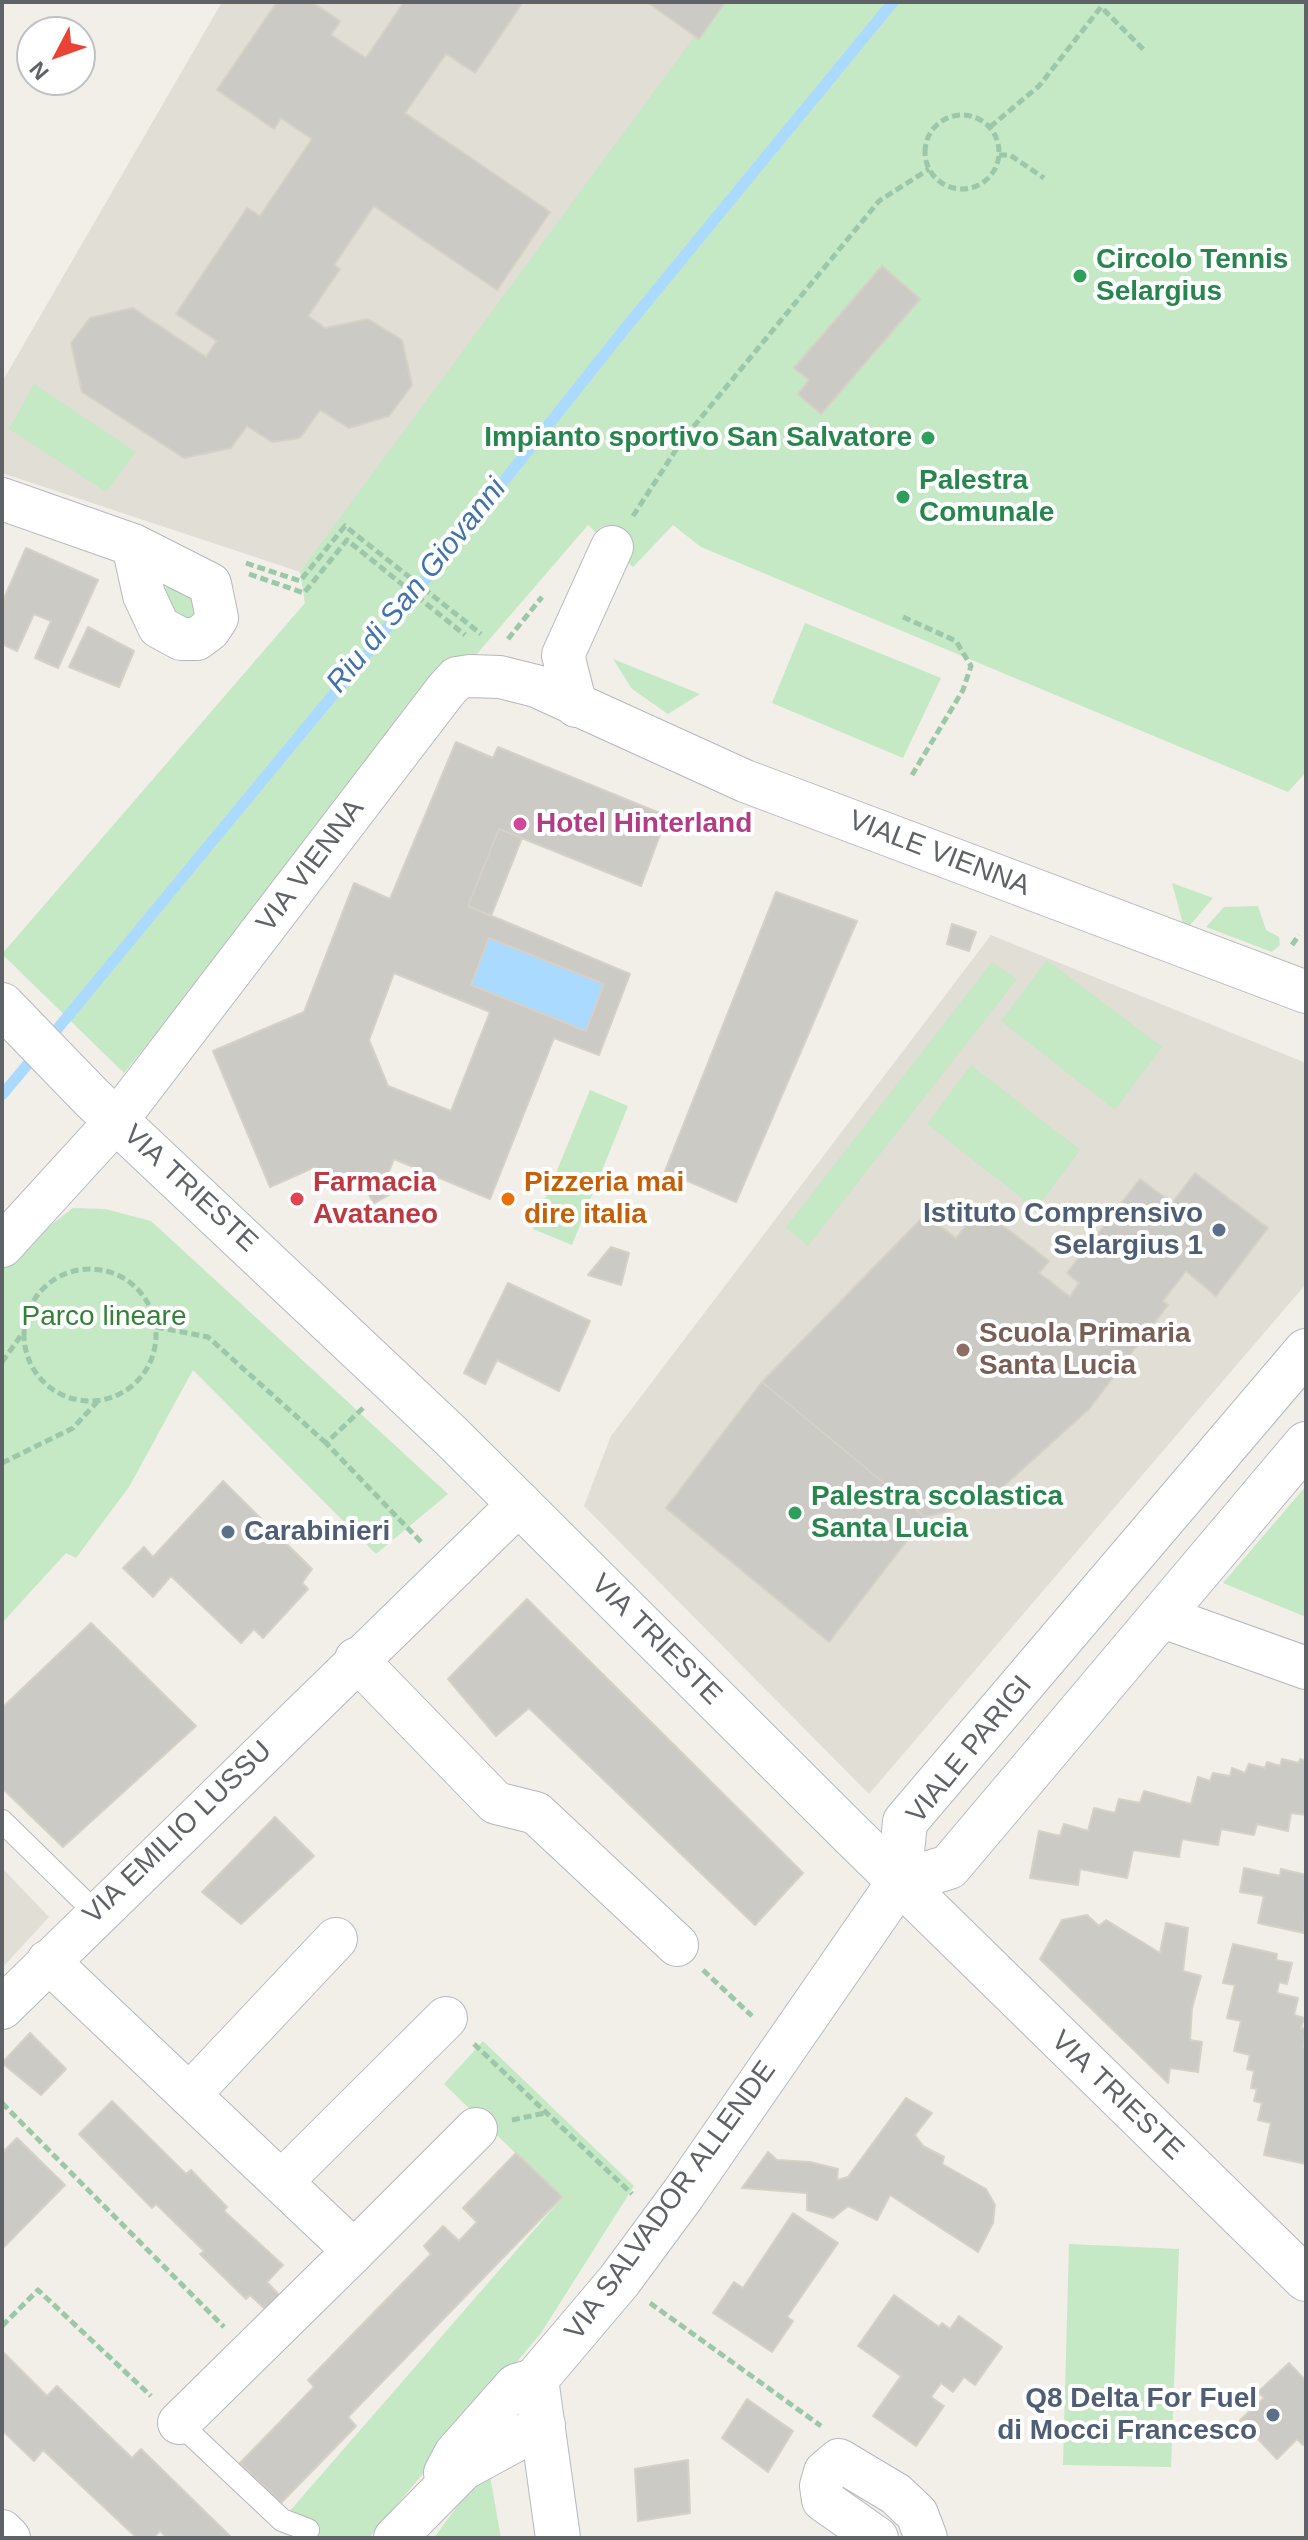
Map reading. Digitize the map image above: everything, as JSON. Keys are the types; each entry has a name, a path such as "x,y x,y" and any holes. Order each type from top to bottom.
{"street":[{"path":"2,499 133,545"},
{"path":"576,706 563,655 612,547"},
{"name":"VIA VIENNA","path":"104,1109 457,678 500,677 536,686"},
{"name":"VIALE VIENNA","path":"536,686 745,781 1306,992"},
{"name":"VIA TRIESTE","path":"2,1005 104,1109 520,1503 899,1882 1306,2279"},
{"path":"2,1246 104,1109"},
{"name":"VIALE PARIGI","path":"1306,1351 905,1822 899,1882 949,1867 1306,1444"},
{"name":"VIA EMILIO LUSSU","path":"2,2008 356,1659 520,1503"},
{"path":"1163,1617 1306,1668"},
{"path":"356,1659 496,1803 536,1813 677,1945"},
{"name":"VIA SALVADOR ALLENDE","path":"431,2503 455,2454 516,2385 536,2379 619,2281 899,1882"},
{"path":"189,2095 336,1939"},
{"path":"48,1961 354,2251"},
{"path":"281,2182 446,2018"},
{"path":"179,2423 476,2129"},
{"path":"536,2379 558,2538"},
{"name":"VIA SALVADOR ALLENDE","path":"395,2538 463,2469 544,2425"},
{"path":"877,2538 823,2500 821,2486 825,2472 839,2460 896,2494 917,2514 926,2538"},
{"path":"2,2531 9,2538"}],"lane":[{"path":"2,1821 96,1913"},
{"path":"179,2423 282,2520 308,2530"}],"path":[{"path":"990,127 1039,86 1103,5 1146,52"},
{"path":"970,115 990,127 999,155 991,177 970,189 946,186 929,169 925,145 937,125 947,118 970,115"},
{"path":"999,155 1010,155 1044,178"},
{"path":"612,547 681,442 879,201 929,169"},
{"path":"243,562 300,581 345,526 480,634"},
{"path":"246,573 304,593 347,540 474,642"},
{"path":"903,617 956,641 971,666 963,690 912,775"},
{"path":"98,1269 119,1275 137,1288 149,1306 156,1327 155,1348 148,1368 135,1384 118,1396 98,1401 75,1400 54,1391 38,1376 27,1356 23,1333 27,1312 38,1292 65,1274 98,1269"},
{"path":"156,1327 208,1337 326,1443 429,1551"},
{"path":"2,1362 23,1333"},
{"path":"326,1443 391,1378"},
{"path":"2,1463 73,1428 98,1401"},
{"path":"677,1945 752,2016"},
{"path":"446,2018 636,2197"},
{"path":"2,2103 250,2353"},
{"path":"619,2281 831,2433 839,2460"},
{"path":"2,2326 38,2290 179,2423"}],"shaded area":[{"path":"222,2 721,2 483,342 300,572 2,473 2,382"},
{"name":"Scuola Primaria Santa Lucia","path":"991,935 1306,1063 1306,1284 869,1794 584,1506 611,1436"},
{"path":"2,1868 49,1917 2,1968"}],"green space":[{"path":"720,2 1306,2 1306,772 1288,792 701,547 673,525 633,567 588,525 476,655 458,659 124,1073 2,954 305,603 300,572"},
{"path":"34,384 136,452 106,492 9,429"},
{"path":"168,584 207,588 191,630 159,598"},
{"path":"805,623 941,678 903,758 772,703"},
{"path":"613,659 700,694 668,714 632,689"},
{"path":"1172,883 1213,898 1185,931"},
{"path":"1258,906 1266,930 1279,937 1280,945 1272,952 1206,927 1224,907"},
{"path":"1047,960 1162,1047 1115,1110 1001,1021"},
{"path":"992,962 1017,979 808,1246 786,1227"},
{"path":"971,1065 1080,1150 1036,1209 927,1124"},
{"path":"590,1090 628,1106 572,1245 533,1229"},
{"name":"Parco lineare","path":"73,1208 105,1209 151,1221 448,1494 376,1554 193,1370 129,1487 76,1558 66,1553 2,1623 2,1270 17,1251"},
{"path":"1306,1486 1306,1617 1223,1583"},
{"path":"483,2041 634,2186 541,2333 369,2538 301,2538 282,2520 562,2198 444,2084"},
{"path":"1069,2244 1179,2249 1171,2467 1063,2465"},
{"path":"488,2465 501,2538 434,2538 447,2520"}],"water":[{"path":"489,938 604,984 586,1031 471,985"}],"building":[{"path":"277,2 312,2 340,21 331,35 366,58 404,2 523,2 475,73 446,54 405,113 550,212 497,290 374,206 334,265 340,269 308,316 325,328 368,319 402,340 412,385 389,416 349,428 320,410 300,438 272,442 247,426 231,448 184,458 82,392 71,343 90,318 133,308 206,357 217,341 176,314 247,208 260,216 312,139 281,118 274,129 217,90"},
{"path":"647,2 725,2 699,39"},
{"path":"882,266 920,299 821,414 798,394 809,380 794,368"},
{"path":"26,548 98,580 58,668 35,658 51,621 34,614 17,651 2,644 2,603"},
{"path":"88,627 134,651 119,687 69,667"},
{"path":"456,742 493,758 498,747 667,816 641,886 499,829 468,906 630,974 599,1055 554,1038 490,1199 394,1159 384,1184 389,1195 373,1204 367,1189 315,1167 270,1187 213,1051 304,1012 354,883 390,899","holes":["489,938 604,984 586,1031 471,985","394,973 490,1012 451,1111 388,1086 369,1040"]},
{"path":"499,829 522,838 491,916 468,906"},
{"path":"776,892 857,921 736,1202 665,1171"},
{"path":"952,924 976,932 969,951 947,944"},
{"path":"1195,1173 1268,1228 1216,1296 1186,1271 1163,1301 1168,1305 1089,1409 986,1502 925,1517 762,1382 925,1215 956,1238 980,1208 1049,1261 1039,1273 1070,1297 1079,1283 1067,1273 1140,1179 1172,1203"},
{"path":"611,1247 629,1253 621,1285 588,1275"},
{"path":"508,1283 590,1321 559,1391 497,1360 485,1384 464,1373"},
{"name":"Palestra scolastica Santa Lucia","path":"762,1382 925,1517 829,1642 666,1508"},
{"path":"223,1481 312,1569 302,1583 308,1589 263,1638 254,1629 241,1643 171,1576 153,1597 123,1568 144,1547 153,1557"},
{"path":"527,1599 803,1873 755,1925 529,1708 496,1736 448,1679"},
{"path":"91,1623 196,1726 63,1847 2,1788 2,1708"},
{"path":"1282,1759 1299,1763 1300,1759 1306,1761 1306,1815 1291,1813 1288,1831 1257,1824 1254,1835 1221,1829 1218,1845 1182,1839 1179,1857 1133,1850 1127,1878 1080,1869 1078,1885 1030,1878 1039,1831 1060,1836 1064,1824 1088,1831 1094,1808 1115,1813 1119,1799 1140,1803 1144,1791 1191,1804 1198,1777 1210,1781 1213,1773 1230,1776 1232,1768 1245,1773 1249,1764 1265,1768 1267,1762 1280,1766"},
{"path":"275,1817 314,1856 241,1924 202,1892"},
{"path":"1244,1868 1280,1876 1281,1869 1306,1875 1304,1933 1258,1923 1264,1896 1240,1892"},
{"path":"1087,1915 1099,1926 1106,1920 1160,1953 1166,1923 1188,1928 1183,1971 1201,1976 1192,2008 1190,2040 1202,2042 1198,2072 1170,2068 1168,2083 1040,1959 1062,1920"},
{"path":"1233,1944 1277,1954 1276,1960 1292,1963 1287,1984 1279,1982 1277,1993 1298,1998 1294,2015 1304,2018 1301,2028 1306,2029 1303,2047 1306,2047 1306,2164 1264,2155 1271,2123 1258,2120 1262,2103 1254,2101 1257,2089 1251,2088 1254,2071 1247,2069 1250,2055 1234,2051 1241,2021 1227,2018 1235,1985 1223,1983"},
{"path":"30,2033 66,2069 41,2095 2,2063"},
{"path":"906,2098 932,2113 915,2135 923,2146 944,2157 942,2164 986,2189 995,2205 993,2223 978,2252 890,2195 877,2220 848,2206 833,2218 807,2210 807,2193 742,2188 768,2152 777,2160 810,2162 838,2169 837,2180 848,2177"},
{"path":"112,2101 186,2174 191,2170 227,2207 224,2211 283,2265 267,2282 281,2297 267,2311 250,2295 246,2299 200,2254 204,2251 156,2204 152,2208 79,2134"},
{"path":"17,2138 65,2185 2,2249 2,2153"},
{"path":"516,2153 562,2197 348,2417 356,2426 281,2503 240,2463 314,2387 308,2380 431,2254 424,2246 443,2226 459,2241 477,2222 463,2208"},
{"path":"793,2213 838,2243 787,2317 793,2321 772,2352 713,2313 734,2282 743,2288"},
{"path":"894,2295 939,2327 942,2323 950,2329 959,2316 1002,2347 975,2385 964,2377 953,2392 941,2383 931,2397 944,2406 916,2446 873,2416 901,2376 858,2346"},
{"path":"2,2351 47,2396 57,2386 132,2458 141,2449 232,2538 167,2538 160,2531 153,2538 137,2538 43,2450 34,2461 2,2430"},
{"path":"1289,2363 1306,2381 1306,2443 1303,2445 1297,2439 1277,2459 1240,2420 1264,2398 1258,2392"},
{"path":"747,2399 793,2431 768,2472 722,2438"},
{"path":"688,2460 690,2513 638,2521 635,2469"}],"waterway":[{"name":"Riu di San Giovanni","path":"49,1039 361,661 623,331 893,2"},
{"name":"Riu di San Giovanni","path":"2,1095 38,1052"}],"place":[{"name":"Circolo Tennis Selargius","path":"1080,276"},
{"name":"Impianto sportivo San Salvatore","path":"928,438"},
{"name":"Palestra Comunale","path":"903,497"},
{"name":"Hotel Hinterland","path":"520,824"},
{"name":"Farmacia Avataneo","path":"297,1199"},
{"name":"Pizzeria mai dire italia","path":"508,1199"},
{"name":"Istituto Comprensivo Selargius 1","path":"1219,1230"},
{"name":"Scuola Primaria Santa Lucia","path":"963,1350"},
{"name":"Palestra scolastica Santa Lucia","path":"795,1513"},
{"name":"Carabinieri","path":"228,1532"},
{"name":"Q8 Delta For Fuel di Mocci Francesco","path":"1273,2415"}]}
